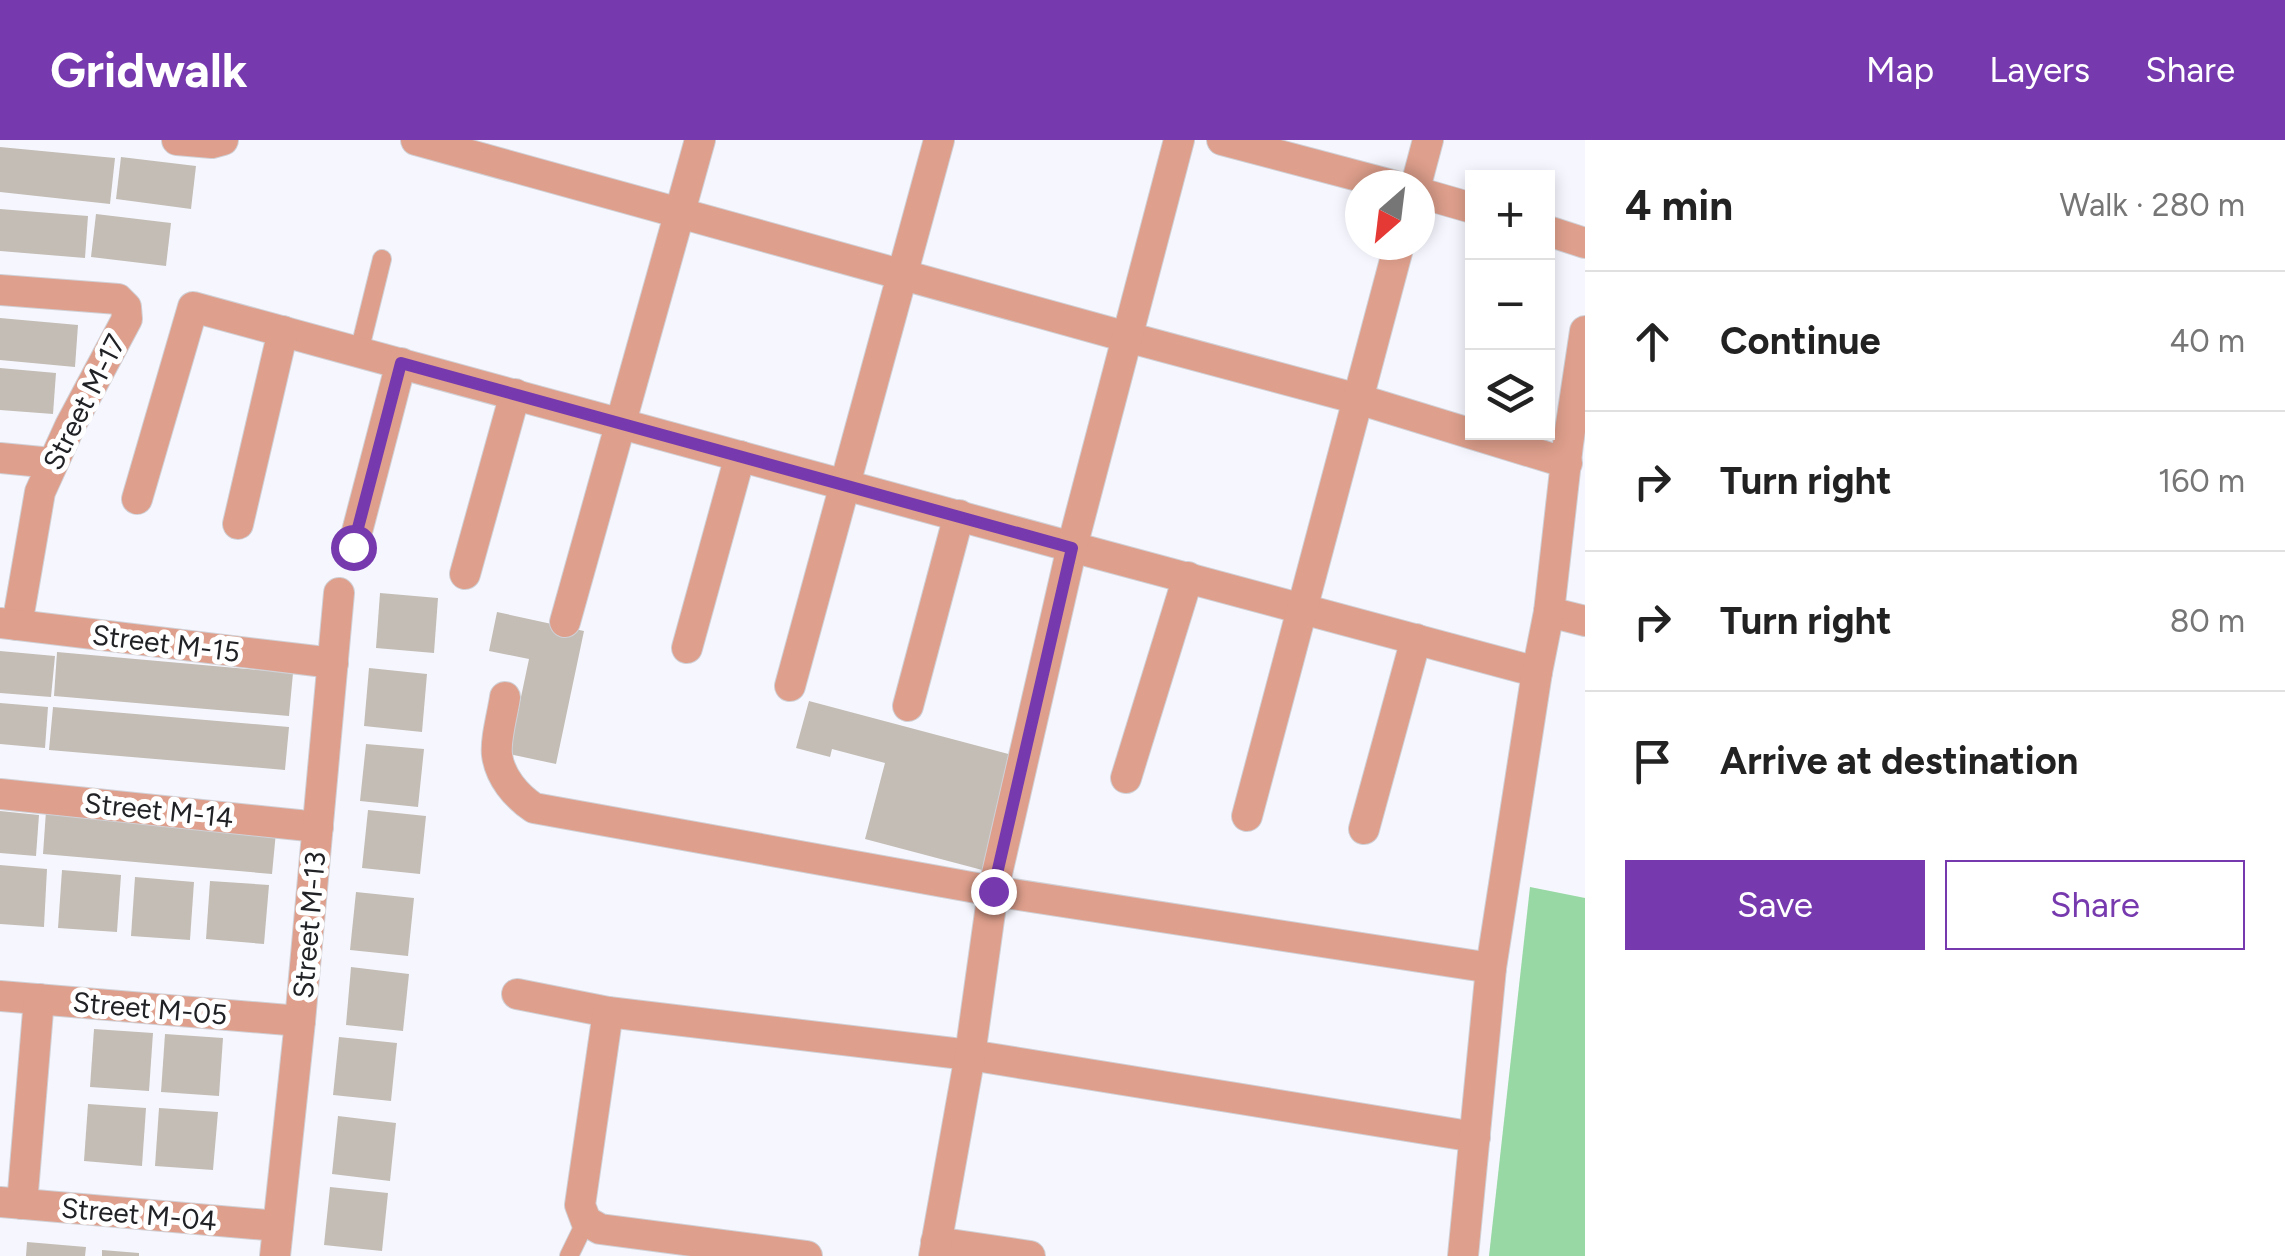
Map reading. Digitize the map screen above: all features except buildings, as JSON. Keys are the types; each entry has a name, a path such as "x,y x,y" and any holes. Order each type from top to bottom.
{"street":[{"path":"177,140 222,140"},
{"path":"416,140 1127,338 1573,452"},
{"path":"566,622 700,140"},
{"path":"790,686 939,140"},
{"path":"1030,1256 935,1249 970,1056 993,891 1072,548 1179,140"},
{"path":"1222,140 1345,173"},
{"path":"1420,170 1428,140"},
{"path":"1435,197 1465,206"},
{"path":"1555,233 1585,242"},
{"path":"1247,816 1396,260"},
{"name":"Street M-17","path":"0,290 118,300 126,307 127,319 40,492 9,624"},
{"path":"137,498 193,307 1538,672"},
{"path":"238,524 282,331"},
{"path":"1462,1256 1491,968 1573,452 1585,331"},
{"path":"353,547 401,363"},
{"path":"465,574 515,394"},
{"path":"687,648 740,456"},
{"path":"0,458 52,463"},
{"path":"908,706 959,515"},
{"path":"1126,778 1188,577"},
{"name":"Street M-13","path":"277,1241 339,594"},
{"path":"1549,612 1585,621"},
{"name":"Street M-15","path":"9,624 333,663"},
{"path":"1364,830 1416,639"},
{"path":"505,696 496,754 516,796 534,808 993,891 1491,968"},
{"name":"Street M-14","path":"0,794 318,827"},
{"path":"517,994 608,1012 970,1056 1475,1137"},
{"name":"Street M-05","path":"0,996 300,1021"},
{"path":"11,1203 39,999"},
{"path":"608,1012 580,1204 586,1221 600,1229 806,1256"},
{"name":"Street M-04","path":"11,1203 277,1241"}],"lane":[{"path":"359,352 382,259"},
{"path":"570,1256 586,1221"}],"green space":[{"path":"1530,887 1585,898 1585,1256 1489,1256"}],"route":[{"path":"353,547 401,363 1072,548 993,891"}]}
